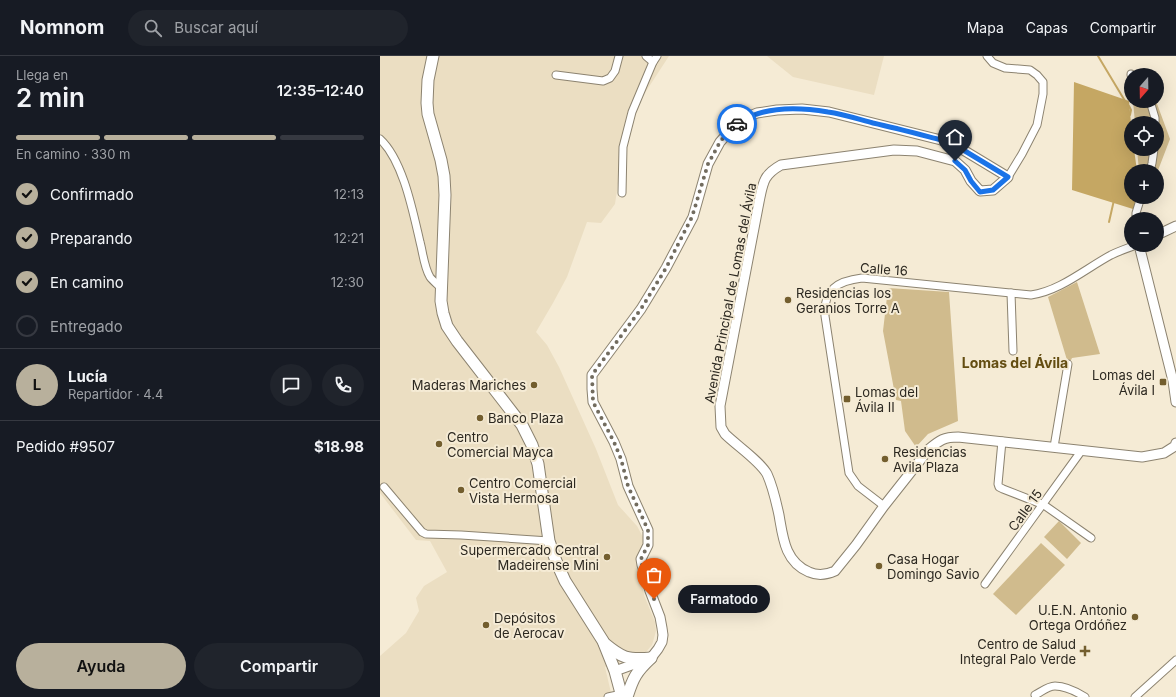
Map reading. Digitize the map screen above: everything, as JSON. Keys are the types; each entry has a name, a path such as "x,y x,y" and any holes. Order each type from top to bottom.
{"main road":[{"path":"433,56 427,91 427,103 428,114 444,176 445,195 441,301 447,326 522,425 532,445 538,464 549,541 556,561 565,581 602,641 624,696"},
{"path":"602,641 612,650 628,658 651,658"},
{"path":"624,696 637,672 651,658"}],"street":[{"path":"556,75 603,80 610,78 615,71 619,56"},
{"path":"622,193 623,147 632,112 655,59 646,56"},
{"path":"615,671 651,658 662,642 663,635 660,617 650,591 641,559 648,545 648,530 628,486 621,459 614,442 593,402 592,375 641,309 666,268 692,217 708,164 720,142 735,125 745,118 757,114 777,110 802,109 829,112 941,140 955,145 1008,177 1022,154 1036,125 1043,94 1043,82 1030,70 1005,68 993,63 987,56"},
{"path":"380,139 392,154 399,168 416,222 430,278 441,288"},
{"name":"Avenida Principal de Lomas del Ávila","path":"1008,177 993,190 980,192 971,181 965,170 955,161 917,151 894,150 781,165 772,170 766,177 762,185 720,406 721,427 725,434 759,464 766,473 774,493 782,537 786,549 796,564 804,570 818,575 835,571 929,449 948,437 1002,441 1142,457 1164,453 1175,446 1176,443"},
{"path":"1164,232 1176,226"},
{"name":"Calle 16","path":"884,506 858,486 849,473 825,316 824,304 827,296 833,289 850,280 862,278 1031,295 1041,294 1059,286 1112,255 1124,250"},
{"path":"1140,252 1173,381 1176,402"},
{"path":"1011,293 1013,351"},
{"path":"1054,447 1068,364"},
{"path":"1002,441 999,487 1044,505 1091,538"},
{"name":"Calle 15","path":"985,584 1044,505 1082,450"},
{"path":"384,487 422,532 426,534 549,541"},
{"path":"1135,697 1176,660"},
{"path":"1035,695 1047,688 1055,686 1067,689 1085,697"},
{"path":"608,697 624,696"}],"shaded area":[{"path":"380,56 669,56 641,99 623,149 615,204 601,223 587,222 567,277 536,332 547,345 559,367 596,449 618,505 637,526 644,539 640,575 644,595 655,622 656,631 652,645 646,652 640,656 605,667 612,697 380,697 380,656 406,633 419,611 416,598 424,586 447,572 430,541 416,540 380,493"},
{"path":"767,56 884,56 874,95 793,77"},
{"path":"1074,82 1124,99 1124,108 1130,108 1130,116 1124,116 1124,156 1135,156 1136,164 1124,164 1124,204 1135,204 1133,209 1072,190"},
{"path":"1134,108 1159,108 1162,116 1134,116"},
{"path":"1164,123 1170,139 1164,155"},
{"path":"1138,156 1164,156 1160,164 1138,164"},
{"path":"1077,282 1100,354 1067,360 1048,297"},
{"path":"888,288 949,292 958,421 928,434 916,447 905,431 901,401 896,400 883,331"},
{"path":"1059,521 1081,543 1067,559 1044,537"},
{"path":"1041,543 1065,565 1016,615 993,594"}],"waterway":[{"path":"1098,56 1124,99"},
{"path":"1130,108 1130,115"},
{"path":"1109,222 1114,200"}],"way so far":[{"path":"654,599 650,591 641,559 648,545 648,530 628,486 621,459 614,442 593,402 592,375 641,309 666,268 692,217 708,164 720,142 737,124"}],"place":[{"name":"Residencias los Geranios Torre A","path":"788,300"},
{"name":"Lomas del Ávila I","path":"1163,382"},
{"name":"Maderas Mariches","path":"534,385"},
{"name":"Lomas del Ávila II","path":"847,399"},
{"name":"Banco Plaza","path":"480,418"},
{"name":"Centro Comercial Mayca","path":"439,444"},
{"name":"Residencias Avila Plaza","path":"885,459"},
{"name":"Centro Comercial Vista Hermosa","path":"461,490"},
{"name":"Supermercado Central Madeirense Mini","path":"607,557"},
{"name":"Casa Hogar Domingo Savio","path":"879,566"},
{"name":"Farmatodo","path":"654,599"},
{"name":"U.E.N. Antonio Ortega Ordóñez","path":"1135,617"},
{"name":"Depósitos de Aerocav","path":"486,625"},
{"name":"Centro de Salud Integral Palo Verde","path":"1085,651"}],"district":[{"name":"Lomas del Ávila","path":"1015,362"}],"route":[{"path":"737,124 745,118 777,110 802,109 829,112 941,140 955,145 1008,177 993,190 980,192 971,181 965,170 955,161"}]}
